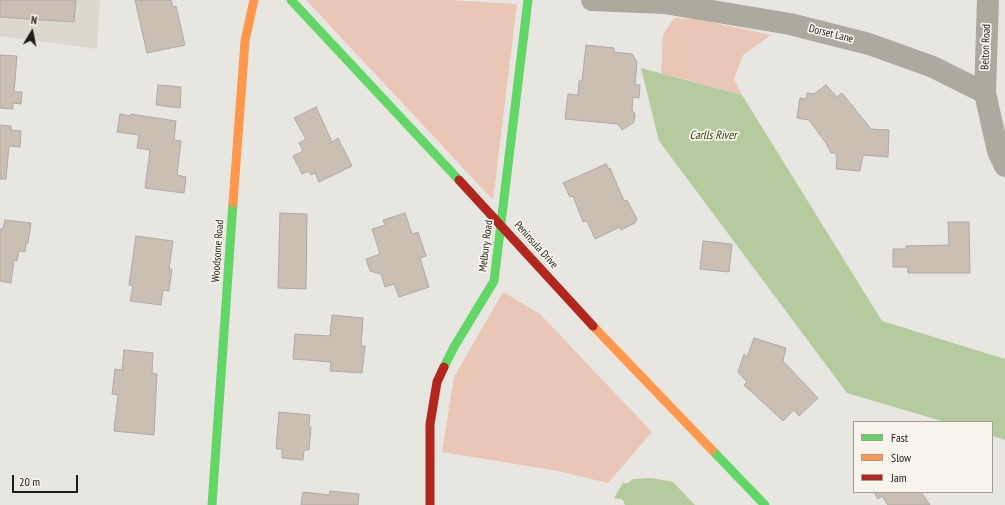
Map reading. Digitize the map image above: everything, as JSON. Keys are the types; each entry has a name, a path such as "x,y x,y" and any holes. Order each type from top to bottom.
{"street":[{"name":"Woodsome Road","path":"212,505 245,41 254,0"},
{"name":"Peninsula Drive","path":"291,0 501,224 584,316 765,505"},
{"name":"Melbury Road","path":"430,505 430,424 437,382 454,347 494,281 528,0"},
{"name":"Dorset Lane","path":"592,0 664,3 790,24 869,44 933,67 985,93"},
{"name":"Belton Road","path":"985,93 988,0"},
{"path":"985,93 998,151 1005,166"}],"shaded area":[{"path":"0,0 100,0 97,49 0,36"},
{"path":"306,0 449,0 517,4 493,200"},
{"path":"674,18 696,19 771,35 743,55 734,79 742,95 661,73 663,35"},
{"path":"503,292 540,314 652,432 608,483 558,471 442,452 454,377"}],"water":[{"name":"Carlls River","path":"641,68 742,95 882,321 1005,359 1005,440 993,436 993,421 942,421 847,393 659,141"},
{"path":"652,478 673,482 695,505 625,505 623,500 614,498 623,483 628,483 633,479"}],"building":[{"path":"0,0 76,0 74,22 0,17"},
{"path":"135,0 171,0 173,7 176,6 185,45 147,53"},
{"path":"586,45 614,48 614,52 632,54 637,62 635,85 640,85 639,98 633,97 632,110 635,114 634,122 622,130 618,124 565,119 568,94 578,95 579,81 582,81"},
{"path":"0,55 17,56 14,92 22,92 21,104 13,103 13,109 0,108"},
{"path":"158,85 181,87 180,108 156,105"},
{"path":"826,85 837,97 842,93 871,129 889,130 888,157 863,155 860,171 836,169 837,157 835,153 831,153 826,143 809,120 797,118 800,98 806,99 807,93 814,94"},
{"path":"316,107 332,142 338,138 352,166 319,182 315,173 311,175 309,171 302,174 293,156 303,151 299,143 306,139 294,118"},
{"path":"120,114 131,116 131,114 176,121 174,140 181,141 177,175 186,177 184,193 145,188 150,150 137,148 139,135 117,132"},
{"path":"0,125 11,126 11,130 21,131 20,147 9,146 6,179 0,179"},
{"path":"606,164 609,169 610,168 624,201 627,200 637,219 635,223 621,230 620,227 595,239 587,221 583,222 573,196 570,197 563,183"},
{"path":"280,213 307,214 306,289 278,288"},
{"path":"405,213 412,234 418,232 426,256 420,258 429,287 399,297 394,284 385,287 381,274 370,271 366,259 380,254 372,229 385,225 383,220"},
{"path":"5,220 31,223 25,252 19,251 17,261 14,260 11,283 0,281 0,229 3,229"},
{"path":"948,222 969,222 970,273 908,273 908,267 893,267 893,249 906,249 906,246 949,245"},
{"path":"136,236 173,241 169,269 172,269 169,291 163,290 161,305 130,301 133,286 129,285"},
{"path":"703,241 732,244 729,272 700,269"},
{"path":"332,315 363,318 361,346 365,346 362,373 330,371 331,362 293,359 295,334 330,336"},
{"path":"754,338 786,348 783,361 818,398 799,416 794,410 783,421 744,385 747,382 738,372 744,354 747,357"},
{"path":"124,350 153,353 152,373 157,374 154,435 114,431 118,395 112,394 115,369 122,370"},
{"path":"279,412 310,415 309,427 311,427 309,450 304,450 303,460 282,458 282,449 276,449"},
{"path":"330,491 359,494 358,505 301,505 303,492 329,495"},
{"path":"875,493 922,493 930,505 888,505 882,496 878,499"}],"traffic: fast":[{"path":"291,0 459,180"},
{"path":"444,367 454,347 494,281 528,0"},
{"path":"212,505 233,203"},
{"path":"712,450 765,505"}],"traffic: slow":[{"path":"233,203 245,41 254,0"},
{"path":"593,326 712,450"}],"traffic: jam":[{"path":"459,180 593,326"},
{"path":"430,505 430,424 437,382 444,367"}]}
